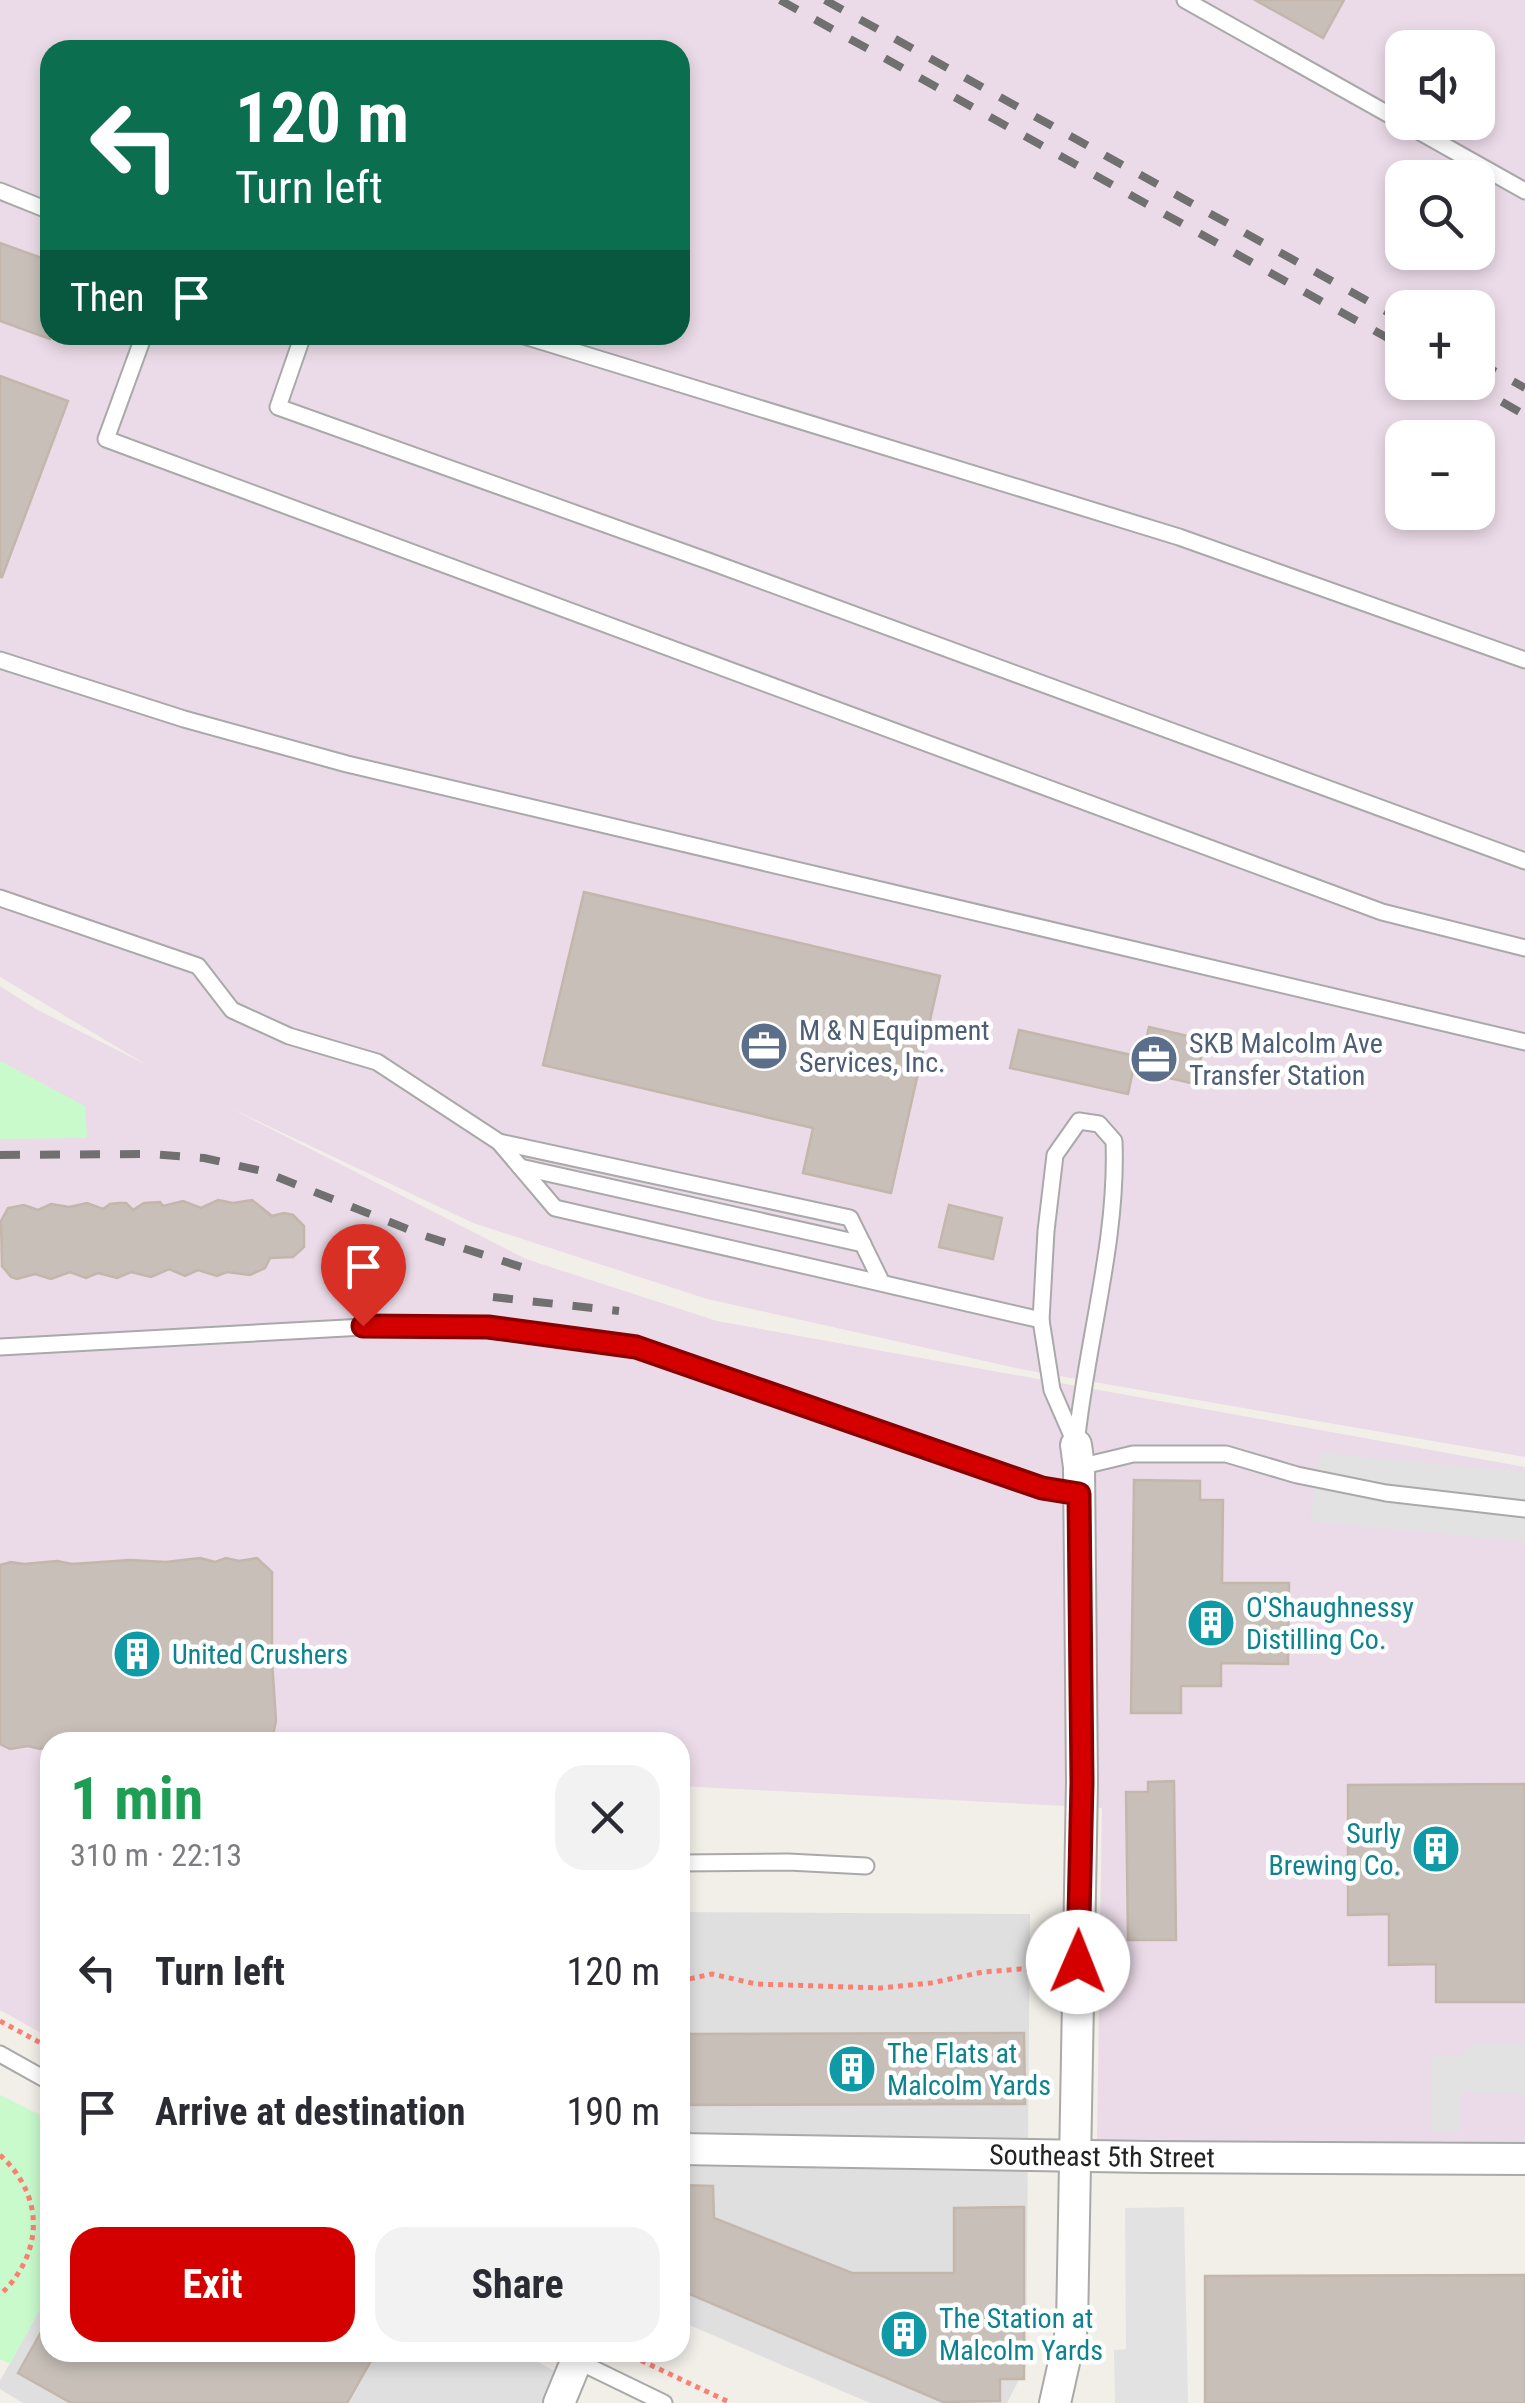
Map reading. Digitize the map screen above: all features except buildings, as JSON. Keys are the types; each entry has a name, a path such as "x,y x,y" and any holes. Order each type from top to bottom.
{"street":[{"path":"1055,2403 1072,2326 1082,1782 1078,1468"},
{"name":"Southeast 5th Street","path":"690,2149 1525,2158"},
{"path":"559,2403 570,2362"}],"lane":[{"path":"1185,0 1525,192"},
{"path":"0,190 40,206"},
{"path":"140,345 106,439 1382,912 1525,948"},
{"path":"300,345 278,407 1525,861"},
{"path":"554,345 1179,537 1525,660"},
{"path":"0,660 184,720 347,764 1525,1042"},
{"path":"0,898 198,966 232,1010 289,1036 378,1062 499,1142 556,1208 1040,1320"},
{"path":"1079,1121 1098,1124 1114,1141 1116,1190 1081,1395 1078,1468 1052,1390 1040,1320 1055,1155 1079,1121"},
{"path":"499,1142 850,1218 881,1281"},
{"path":"520,1168 863,1244"},
{"path":"0,1347 401,1325 488,1327 636,1347 1042,1488 1078,1468 1133,1454 1226,1454 1297,1475 1386,1494 1525,1509"},
{"path":"690,1862 866,1866"},
{"path":"0,2054 40,2076"},
{"path":"584,2362 664,2403"}],"path":[{"path":"690,1978 712,1974 756,1984 880,1988 1021,1968 1042,1971"},
{"path":"0,2021 40,2043"},
{"path":"0,2154 20,2177 28,2194 35,2230 22,2270 0,2295"},
{"path":"644,2362 731,2403"}],"shaded area":[{"path":"0,0 1525,0 1525,1457 1025,1370 707,1299 473,1223 230,1108 526,1259 717,1321 1525,1467 1525,2151 1097,2141 1102,1808 690,1787 690,1732 40,1732 40,2032 0,2010 0,986 36,1009 147,1065 0,977"},
{"path":"1320,1453 1525,1472 1525,1542 1310,1521"},
{"path":"690,1912 1030,1914 1026,2366 1007,2403 870,2403 690,2325"},
{"path":"1525,2043 1525,2094 1471,2093 1465,2088 1460,2100 1460,2132 1431,2132 1431,2056 1460,2056 1472,2044"},
{"path":"1184,2207 1188,2403 1115,2403 1114,2350 1126,2349 1125,2208"},
{"path":"40,2309 40,2362 538,2362 557,2372 546,2403 23,2403 0,2389 0,2381"}],"green space":[{"path":"0,1061 85,1106 87,1138 0,1139"},
{"path":"0,2095 40,2115 40,2309 10,2364 0,2359"}],"railway":[{"path":"780,0 1385,337"},
{"path":"825,0 1385,311"},
{"path":"1495,371 1525,388"},
{"path":"1495,398 1525,415"},
{"path":"0,1155 150,1154 204,1158 262,1171 425,1236 537,1272"},
{"path":"493,1297 619,1311"}],"place":[{"name":"M & N Equipment Services, Inc.","path":"764,1046"},
{"name":"SKB Malcolm Ave Transfer Station","path":"1154,1059"},
{"name":"O'Shaughnessy Distilling Co.","path":"1211,1623"},
{"name":"United Crushers","path":"137,1654"},
{"name":"Surly Brewing Co.","path":"1436,1849"},
{"name":"The Flats at Malcolm Yards","path":"852,2069"},
{"name":"The Station at Malcolm Yards","path":"904,2334"}],"route":[{"path":"363,1326 488,1327 636,1347 1042,1488 1079,1494 1082,1782 1078,1962"}]}
